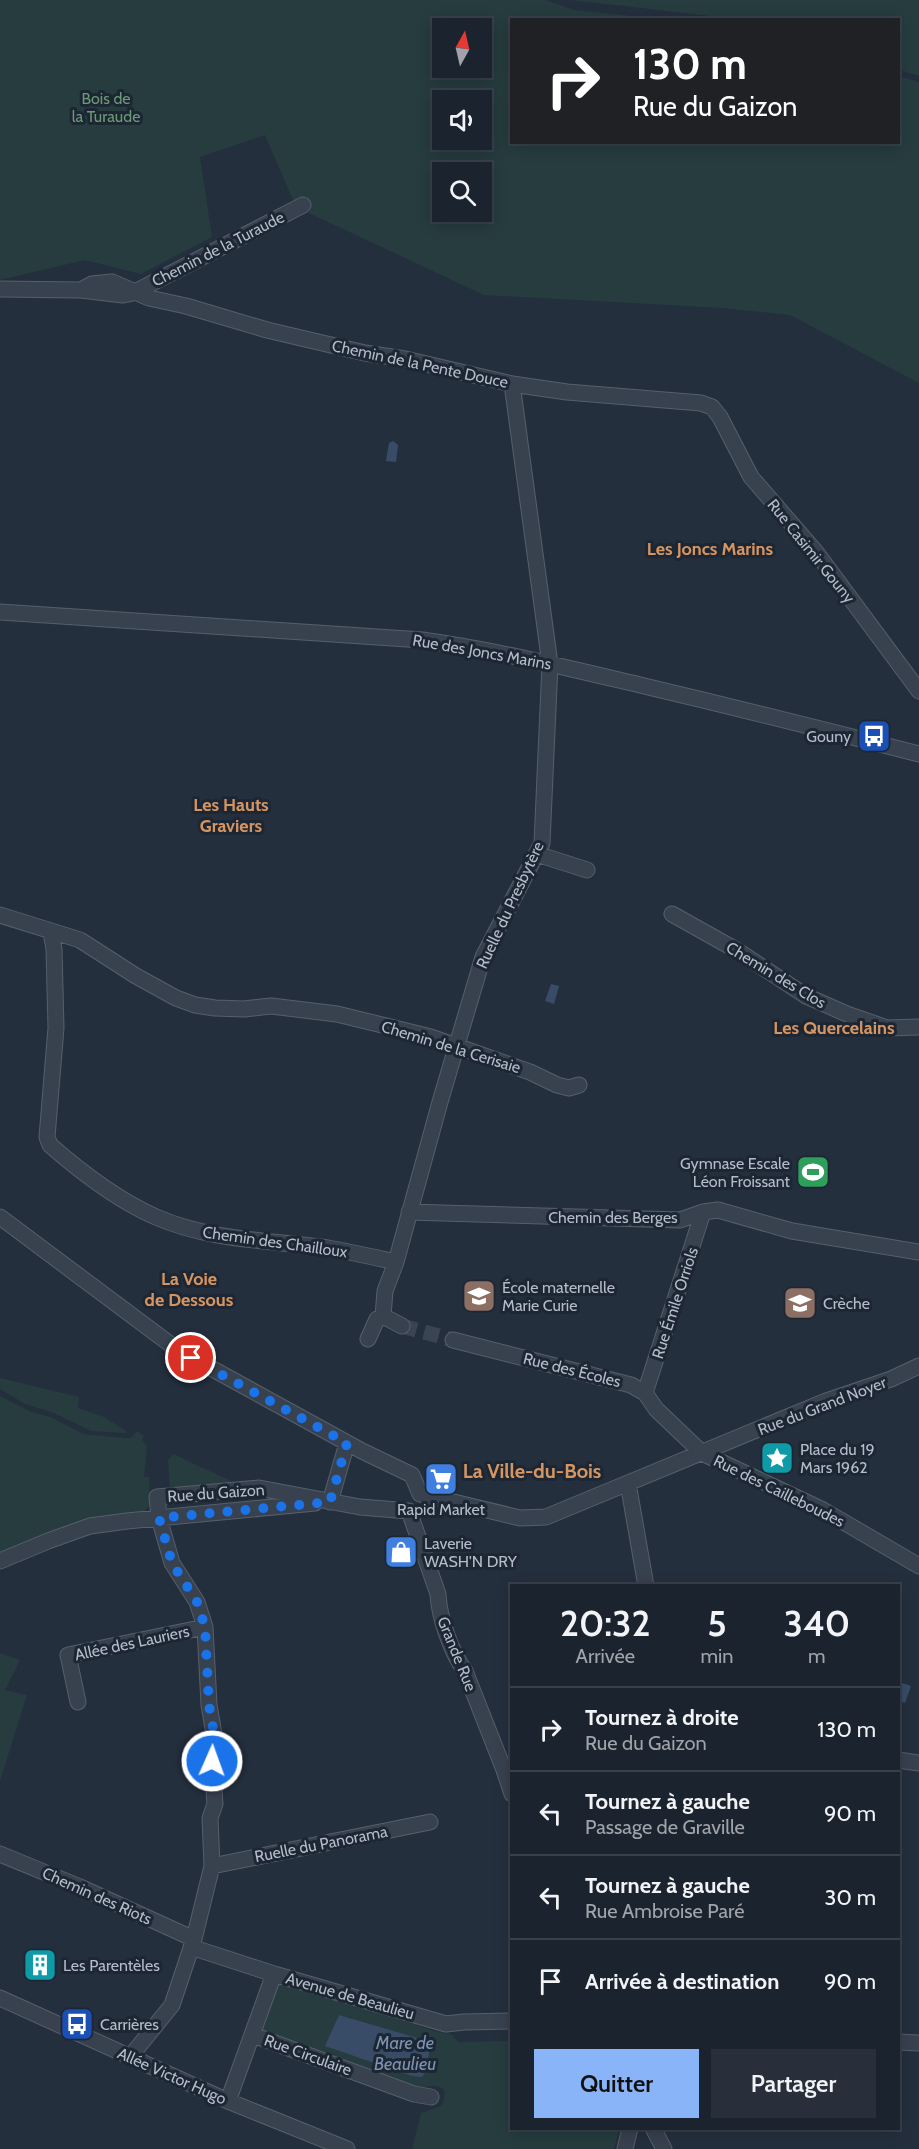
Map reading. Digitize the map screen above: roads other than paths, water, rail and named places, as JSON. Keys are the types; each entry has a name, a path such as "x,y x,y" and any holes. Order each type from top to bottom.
{"street":[{"name":"Chemin de la Turaude","path":"0,289 81,290 123,295 133,293 303,205"},
{"name":"Chemin de la Pente Douce","path":"133,293 354,351 405,359 512,384 567,392 700,403 712,407"},
{"name":"Ruelle du Presbytère","path":"368,1339 377,1319 383,1316 385,1291 396,1262 483,957 542,843 550,664 512,384"},
{"name":"Rue Casimir Gouny","path":"712,407 720,417 751,477 816,552 919,690"},
{"name":"Rue des Joncs Marins","path":"0,612 422,639 550,664 777,717 919,754"},
{"path":"537,854 587,870"},
{"name":"Chemin des Clos","path":"672,914 738,951 806,996 887,1028 919,1027"},
{"path":"0,915 51,932"},
{"name":"Chemin de la Cerisaie","path":"51,932 80,940 136,976 176,998 195,1005 215,1008 271,1006 337,1014 398,1028 456,1046 530,1072 557,1085 569,1088 579,1085"},
{"name":"Chemin des Chailloux","path":"51,932 54,949 56,1028 47,1137 50,1145 112,1194 158,1218 180,1226 236,1239 328,1248 396,1262"},
{"name":"Chemin des Berges","path":"409,1212 680,1220 703,1212 718,1210 792,1231 919,1252"},
{"name":"Rue Émile Orriols","path":"645,1394 703,1212"},
{"path":"0,1217 178,1350 347,1443 412,1475 420,1494 410,1511"},
{"path":"383,1316 402,1326"},
{"name":"Rue des Écoles","path":"453,1340 631,1385 645,1394 656,1409 702,1453"},
{"name":"Rue du Grand Noyer","path":"420,1494 520,1518 534,1519 556,1514 826,1401 891,1379 919,1366"},
{"path":"330,1502 347,1443"},
{"path":"724,1465 725,1444"},
{"name":"Rue des Cailleboudes","path":"702,1453 823,1510 919,1566"},
{"path":"628,1483 646,1584"},
{"name":"Rue du Gaizon","path":"159,1518 157,1497 259,1488 381,1510 410,1511"},
{"name":"Rue du Gaizon","path":"0,1561 90,1526 330,1502"},
{"name":"Grande Rue","path":"410,1511 438,1594 438,1606 455,1657 465,1671 510,1788"},
{"path":"130,2057 171,2005 192,1943 212,1866 210,1818 214,1804 212,1761 214,1734 209,1705 205,1627 197,1602 172,1563 159,1518"},
{"name":"Allée des Lauriers","path":"78,1702 68,1655 205,1627"},
{"path":"900,1760 919,1763"},
{"name":"Ruelle du Panorama","path":"212,1866 430,1822"},
{"name":"Chemin des Riots","path":"0,1854 80,1887 192,1943"},
{"name":"Avenue de Beaulieu","path":"192,1943 274,1974 446,2024 510,2021"},
{"path":"228,2101 274,1974"},
{"name":"Allée Victor Hugo","path":"0,1998 228,2101 347,2149"},
{"name":"Rue Circulaire","path":"253,2035 414,2094 431,2097"},
{"path":"900,2043 919,2043"},
{"path":"625,2149 630,2130"},
{"path":"654,2130 664,2149"}],"water":[{"path":"393,441 398,445 396,462 386,461 389,443"},
{"path":"551,984 559,986 554,1004 545,1001"},
{"path":"902,1683 911,1686 905,1703 900,1701"},
{"name":"Mare de Beaulieu","path":"339,2015 428,2041 431,2044 425,2073 422,2077 412,2076 325,2046"}],"tunnel":[{"path":"402,1326 453,1340"}],"place":[{"name":"Gouny","path":"874,736"},
{"name":"Gymnase Escale Léon Froissant","path":"813,1172"},
{"name":"École maternelle Marie Curie","path":"479,1296"},
{"name":"Crèche","path":"800,1303"},
{"name":"Place du 19 Mars 1962","path":"777,1458"},
{"name":"Rapid Market","path":"441,1479"},
{"name":"Laverie WASH'N DRY","path":"401,1552"},
{"name":"Les Parentèles","path":"40,1965"},
{"name":"Carrières","path":"77,2024"}],"district":[{"name":"Les Joncs Marins","path":"710,549"},
{"name":"Les Hauts Graviers","path":"231,815"},
{"name":"Les Quercelains","path":"834,1028"},
{"name":"La Voie de Dessous","path":"189,1289"},
{"name":"La Ville-du-Bois","path":"532,1471"}],"park label":[{"name":"Bois de la Turaude","path":"106,107"}]}
